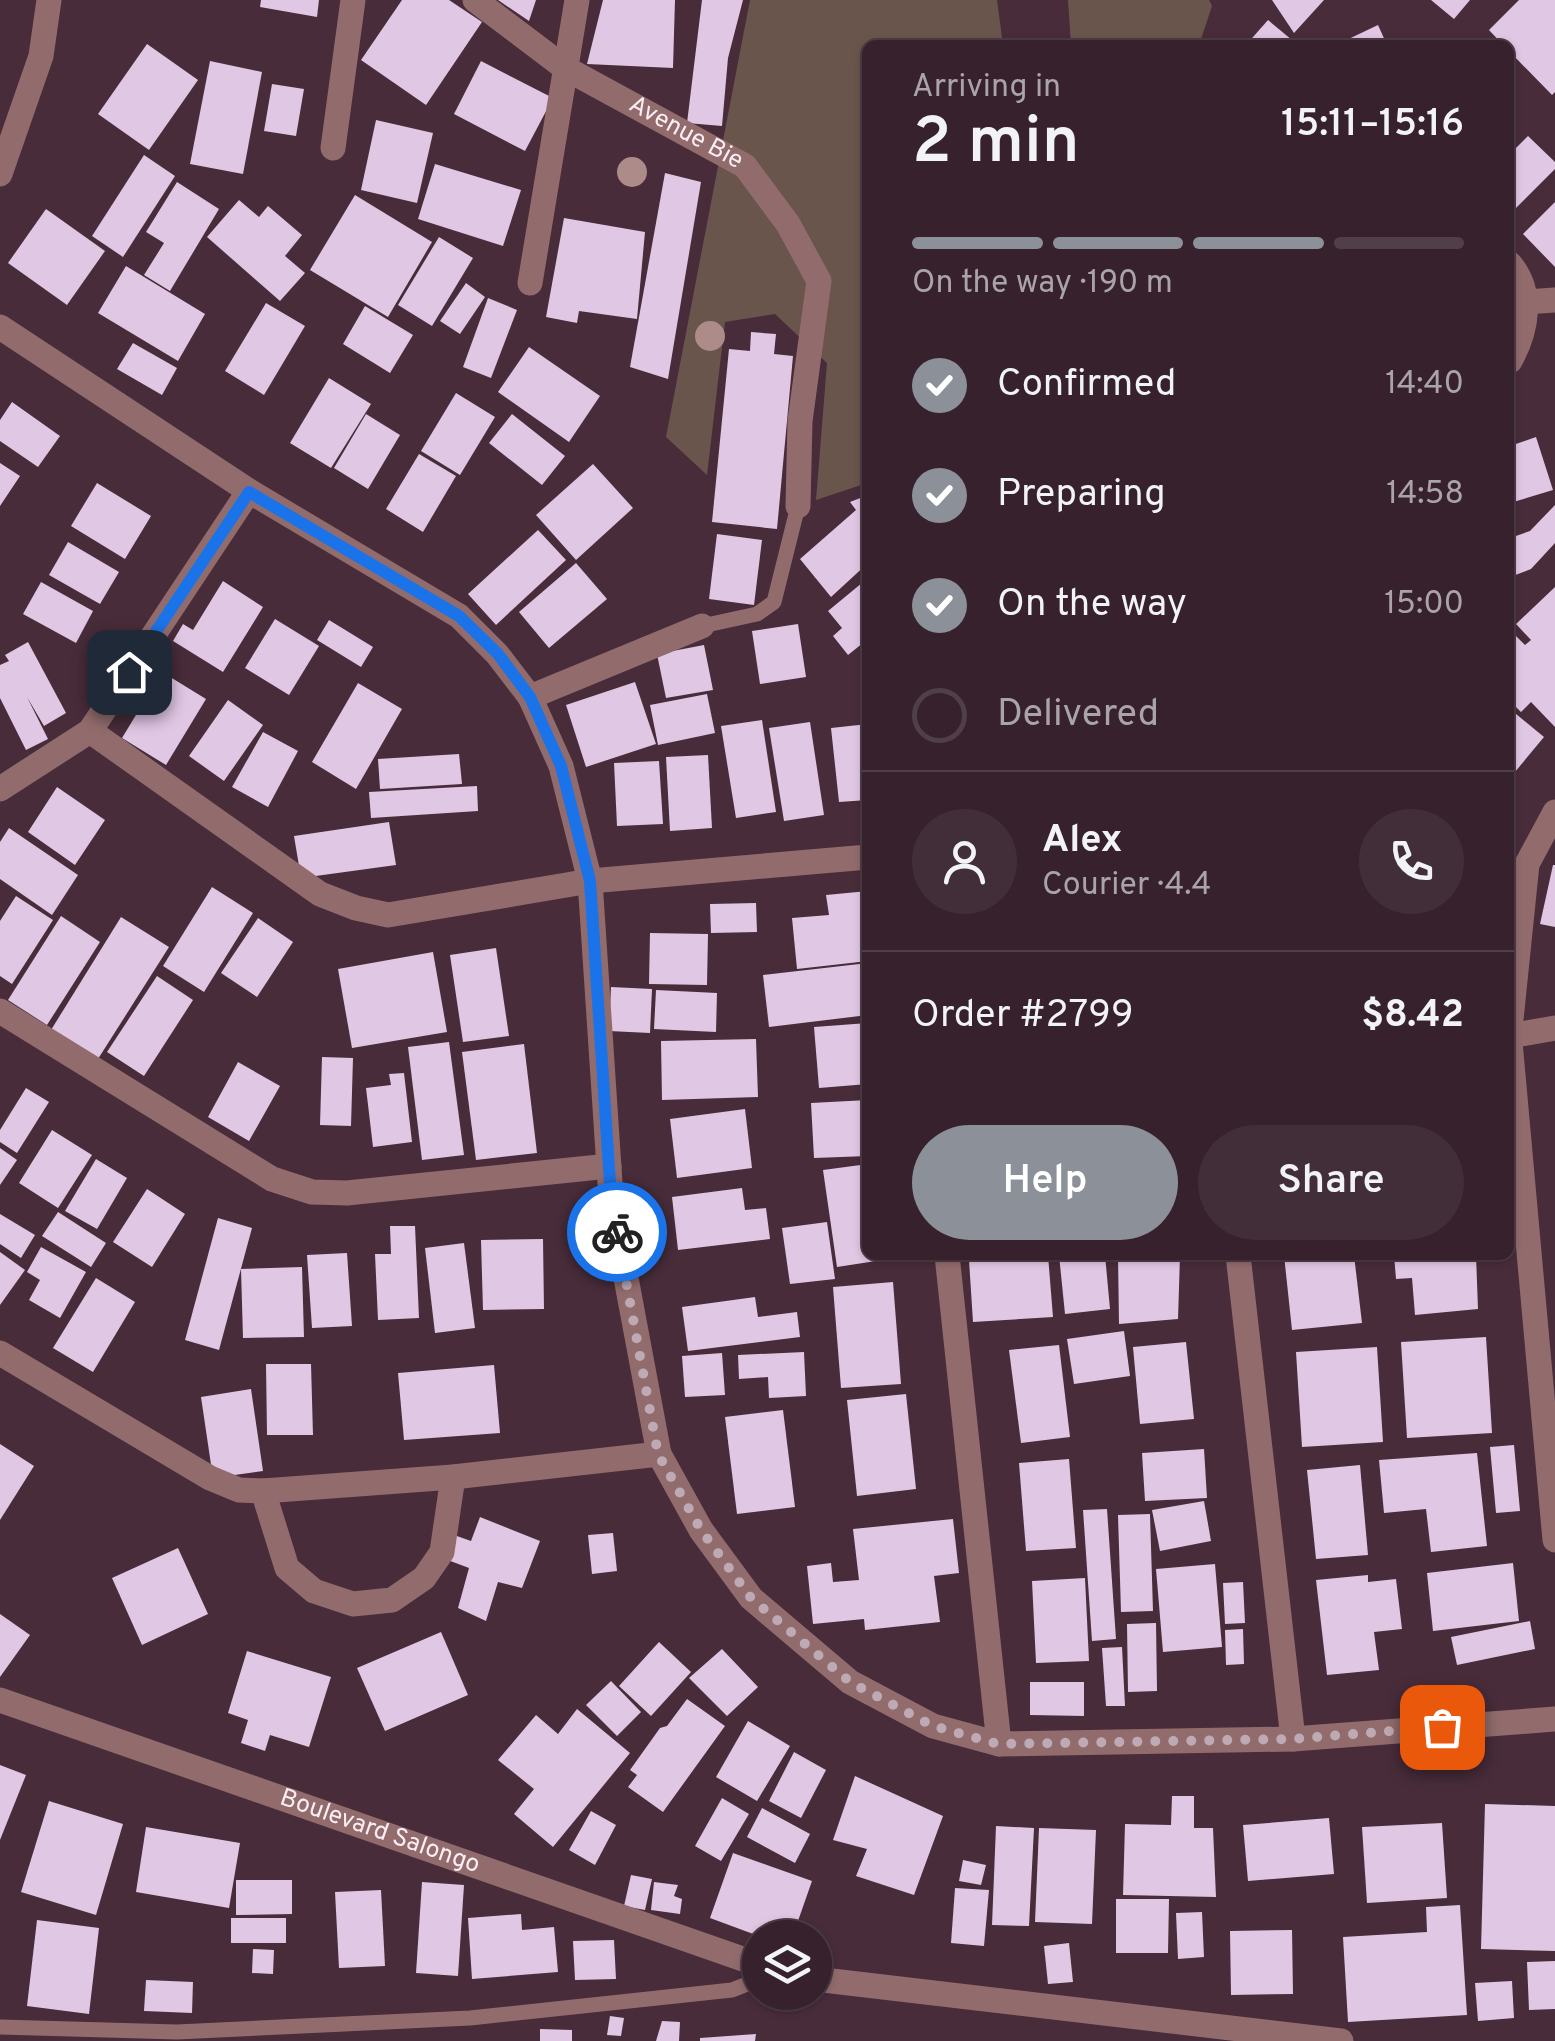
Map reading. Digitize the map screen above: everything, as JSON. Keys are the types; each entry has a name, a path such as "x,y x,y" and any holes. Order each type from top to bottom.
{"street":[{"path":"0,174 41,56 49,0"},
{"path":"333,148 353,0"},
{"name":"Avenue Bie","path":"475,0 565,68 745,166 788,224 819,281 800,421 798,506"},
{"path":"530,284 577,0"},
{"path":"1514,268 1526,302 1523,338 1514,354"},
{"path":"1526,302 1555,300"},
{"path":"0,327 249,492 459,616 498,654 530,697 561,766 590,881 611,1198 658,1454 701,1530 751,1598 850,1682 933,1726 998,1744 1292,1739 1555,1719"},
{"path":"0,789 90,732 249,492"},
{"path":"530,697 702,626"},
{"path":"90,732 320,894 388,915 590,881 862,858"},
{"path":"1514,996 1527,864 1555,812"},
{"path":"0,1011 272,1179 312,1192 347,1194 609,1166"},
{"path":"1514,1035 1555,1028"},
{"path":"1514,1081 1555,1540"},
{"path":"948,1260 998,1744"},
{"path":"1239,1260 1292,1739"},
{"path":"0,1353 210,1478 238,1490 453,1476 658,1454"},
{"path":"262,1491 286,1568 314,1591 353,1604 392,1600 424,1578 442,1552 453,1476"},
{"name":"Boulevard Salongo","path":"0,1700 742,1959"},
{"path":"832,1981 1342,2041"}],"lane":[{"path":"702,626 757,614 774,602 798,506"},
{"path":"0,2026 177,2032 470,2018 742,1986"}],"shaded area":[{"path":"750,0 997,0 1002,40 862,40 862,485 816,500 827,363 775,314 725,322 707,475 666,437"},
{"path":"1068,0 1209,0 1212,6 1201,40 1071,40"}],"building":[{"path":"261,0 319,0 317,17 260,7"},
{"path":"402,0 449,0 482,22 426,105 361,60"},
{"path":"498,0 536,0 529,21"},
{"path":"603,0 675,0 673,68 587,64"},
{"path":"702,0 743,0 728,58 722,126 687,123"},
{"path":"1272,0 1324,0 1294,33"},
{"path":"1431,0 1470,0 1454,19"},
{"path":"1519,0 1555,0 1555,92 1552,95 1514,56 1514,40 1498,40 1489,30"},
{"path":"1268,20 1292,40 1250,40"},
{"path":"1378,25 1385,40 1346,40"},
{"path":"147,44 198,80 149,150 98,114"},
{"path":"210,61 262,72 243,174 190,164"},
{"path":"481,61 553,98 525,151 454,114"},
{"path":"272,84 304,89 296,136 264,131"},
{"path":"376,120 433,133 417,203 361,190"},
{"path":"1528,136 1555,162 1555,169 1514,210 1514,150"},
{"path":"144,155 175,176 123,257 92,236"},
{"path":"435,164 521,190 503,246 418,219"},
{"path":"665,173 701,182 668,379 630,367"},
{"path":"177,182 219,209 170,291 144,275 164,243 146,232"},
{"path":"355,195 432,242 388,317 310,270"},
{"path":"239,200 259,217 268,206 302,235 285,256 305,273 280,301 207,237"},
{"path":"1555,202 1555,267 1523,234"},
{"path":"46,209 105,251 67,305 8,263"},
{"path":"564,218 645,232 637,319 579,311 577,323 546,317"},
{"path":"439,237 473,258 432,326 398,305"},
{"path":"126,266 205,314 178,361 98,313"},
{"path":"466,283 485,297 460,334 440,321"},
{"path":"488,298 517,310 491,378 463,367"},
{"path":"266,303 305,326 264,395 225,371"},
{"path":"365,306 413,335 390,373 343,344"},
{"path":"751,332 776,334 774,354 793,356 777,529 712,522 729,349 750,351"},
{"path":"133,343 177,368 162,395 117,369"},
{"path":"529,347 600,396 569,442 498,392"},
{"path":"329,378 371,404 331,468 290,443"},
{"path":"456,393 495,417 460,475 421,451"},
{"path":"12,402 60,436 38,467 0,441 0,420"},
{"path":"366,414 400,435 368,489 334,468"},
{"path":"512,414 565,456 542,485 489,443"},
{"path":"1536,437 1553,490 1514,502 1514,445"},
{"path":"419,454 456,476 423,532 386,509"},
{"path":"0,463 20,476 0,506"},
{"path":"593,464 633,508 576,560 536,515"},
{"path":"97,483 151,516 125,559 71,526"},
{"path":"862,497 862,569 831,597 800,559 856,510 850,502"},
{"path":"1555,505 1555,543 1531,569 1514,575 1514,537 1530,531"},
{"path":"538,530 566,560 496,625 468,594"},
{"path":"717,534 762,540 754,605 709,599"},
{"path":"68,542 119,572 100,604 49,575"},
{"path":"576,563 607,599 549,648 519,612"},
{"path":"223,581 263,607 223,672 173,641 183,624 193,630"},
{"path":"41,582 93,611 76,643 23,614"},
{"path":"862,583 862,644 848,655 833,636 842,628 828,611"},
{"path":"1555,587 1555,727 1531,702 1521,712 1514,705 1514,634 1525,645 1531,640 1516,624"},
{"path":"275,619 319,646 289,695 245,668"},
{"path":"329,620 373,647 361,667 317,640"},
{"path":"798,624 806,677 760,684 752,631"},
{"path":"28,642 66,713 44,726 27,697 48,739 26,750 0,698 0,665 9,661 5,655"},
{"path":"704,645 713,690 666,698 657,654"},
{"path":"162,672 206,699 166,765 122,738"},
{"path":"635,682 656,744 586,767 566,705"},
{"path":"358,683 402,709 356,789 312,762"},
{"path":"707,694 715,733 658,745 650,705"},
{"path":"228,700 263,725 224,781 189,756"},
{"path":"1514,712 1544,737 1514,773"},
{"path":"762,720 776,812 736,818 721,726"},
{"path":"810,722 824,815 784,821 769,728"},
{"path":"862,725 862,800 839,802 831,728"},
{"path":"263,732 298,751 268,807 232,787"},
{"path":"459,754 462,784 380,789 378,759"},
{"path":"708,755 712,828 670,831 666,757"},
{"path":"659,761 663,824 617,826 614,763"},
{"path":"477,786 478,811 371,818 369,792"},
{"path":"57,787 105,820 75,865 28,832"},
{"path":"389,822 396,865 301,878 294,836"},
{"path":"9,828 78,875 52,915 0,879 0,842"},
{"path":"1555,865 1555,927 1540,924"},
{"path":"212,887 253,913 204,992 163,966"},
{"path":"862,892 862,962 797,969 792,918 829,915 826,895"},
{"path":"16,896 53,920 12,984 0,976 0,921"},
{"path":"756,903 757,932 711,933 710,904"},
{"path":"61,916 100,942 47,1025 8,1000"},
{"path":"121,917 169,947 98,1059 51,1030"},
{"path":"258,918 293,942 257,997 221,973"},
{"path":"650,933 708,934 707,985 649,984"},
{"path":"496,948 509,1036 463,1042 450,955"},
{"path":"433,952 447,1032 352,1048 338,969"},
{"path":"862,964 862,1016 769,1027 763,975"},
{"path":"157,976 193,1000 144,1076 107,1052"},
{"path":"611,987 652,989 650,1033 609,1031"},
{"path":"656,990 717,993 716,1032 654,1029"},
{"path":"862,1023 862,1084 819,1088 814,1027"},
{"path":"756,1039 758,1097 662,1100 661,1041"},
{"path":"449,1042 464,1155 422,1160 408,1047"},
{"path":"524,1044 537,1153 476,1160 462,1052"},
{"path":"322,1057 353,1058 351,1126 320,1125"},
{"path":"238,1062 280,1086 249,1141 208,1117"},
{"path":"404,1073 412,1142 373,1147 366,1088 391,1085 389,1074"},
{"path":"26,1088 49,1102 17,1153 0,1142 0,1130"},
{"path":"862,1100 862,1156 814,1158 811,1103"},
{"path":"745,1109 752,1168 677,1178 670,1119"},
{"path":"52,1130 92,1155 58,1208 19,1183"},
{"path":"0,1148 17,1160 0,1185"},
{"path":"96,1159 127,1178 97,1229 65,1211"},
{"path":"862,1165 862,1260 882,1260 837,1267 823,1170"},
{"path":"742,1188 745,1210 766,1208 770,1239 678,1250 672,1197"},
{"path":"147,1189 185,1214 152,1267 113,1242"},
{"path":"58,1212 106,1243 91,1267 42,1236"},
{"path":"0,1214 35,1235 21,1258 0,1244"},
{"path":"218,1218 252,1228 219,1350 185,1340"},
{"path":"827,1222 835,1279 790,1284 782,1228"},
{"path":"390,1226 415,1226 419,1318 378,1320 375,1254 391,1254"},
{"path":"543,1239 544,1309 483,1310 481,1240"},
{"path":"464,1243 475,1328 435,1333 425,1248"},
{"path":"41,1247 86,1272 60,1318 29,1300 40,1280 27,1272"},
{"path":"0,1252 25,1270 0,1305"},
{"path":"347,1253 352,1326 312,1328 307,1255"},
{"path":"969,1260 1048,1260 1053,1317 973,1322"},
{"path":"1060,1260 1105,1260 1110,1309 1065,1314"},
{"path":"1118,1260 1180,1260 1178,1319 1119,1324"},
{"path":"1285,1260 1355,1260 1362,1323 1292,1330"},
{"path":"1394,1260 1476,1260 1478,1309 1415,1315 1412,1278 1396,1279"},
{"path":"302,1267 304,1337 243,1338 241,1269"},
{"path":"96,1278 135,1302 93,1372 53,1348"},
{"path":"893,1282 901,1384 841,1388 833,1287"},
{"path":"755,1297 758,1317 797,1312 800,1337 688,1351 682,1307"},
{"path":"1124,1331 1130,1376 1074,1384 1067,1339"},
{"path":"1486,1337 1492,1433 1407,1438 1401,1342"},
{"path":"1186,1342 1194,1419 1140,1424 1133,1347"},
{"path":"1059,1345 1070,1437 1021,1443 1009,1350"},
{"path":"1377,1347 1383,1442 1302,1447 1296,1352"},
{"path":"804,1352 806,1396 769,1398 768,1377 739,1379 738,1355"},
{"path":"722,1353 725,1395 685,1397 682,1356"},
{"path":"266,1364 311,1364 313,1435 267,1435"},
{"path":"494,1365 500,1433 404,1440 398,1373"},
{"path":"251,1389 263,1471 213,1478 201,1397"},
{"path":"906,1394 916,1489 857,1496 847,1400"},
{"path":"783,1410 795,1507 737,1514 725,1417"},
{"path":"0,1444 34,1466 0,1520"},
{"path":"1514,1445 1520,1511 1496,1513 1490,1447"},
{"path":"1204,1449 1207,1498 1145,1501 1142,1453"},
{"path":"1477,1453 1487,1546 1431,1552 1426,1509 1384,1513 1379,1460"},
{"path":"1069,1459 1076,1548 1026,1551 1019,1463"},
{"path":"1360,1465 1368,1555 1316,1559 1307,1470"},
{"path":"1204,1501 1211,1541 1160,1551 1152,1510"},
{"path":"1107,1509 1116,1639 1092,1641 1083,1510"},
{"path":"1150,1514 1153,1611 1121,1612 1118,1515"},
{"path":"480,1517 540,1541 522,1588 498,1582 486,1621 458,1608 469,1568 445,1559 454,1535 471,1541"},
{"path":"953,1519 959,1573 934,1576 940,1622 865,1630 864,1619 813,1624 807,1566 831,1563 833,1582 859,1580 853,1529"},
{"path":"613,1533 617,1571 592,1574 588,1535"},
{"path":"178,1548 208,1614 142,1645 112,1578"},
{"path":"1513,1563 1519,1621 1433,1631 1427,1573"},
{"path":"1215,1564 1222,1647 1163,1652 1156,1569"},
{"path":"1368,1575 1368,1582 1396,1579 1402,1629 1374,1632 1379,1670 1327,1675 1316,1580"},
{"path":"1085,1578 1089,1661 1036,1663 1032,1581"},
{"path":"1243,1582 1245,1623 1225,1624 1223,1583"},
{"path":"0,1614 30,1635 0,1677"},
{"path":"1530,1621 1535,1649 1457,1665 1451,1637"},
{"path":"1156,1623 1157,1691 1128,1692 1127,1624"},
{"path":"1243,1629 1244,1664 1226,1665 1225,1630"},
{"path":"441,1632 468,1695 385,1731 357,1668"},
{"path":"659,1642 691,1672 651,1716 619,1686"},
{"path":"1122,1647 1125,1706 1106,1706 1102,1648"},
{"path":"722,1649 758,1687 727,1716 689,1678"},
{"path":"247,1651 331,1677 309,1747 270,1735 265,1751 241,1743 248,1720 228,1713"},
{"path":"611,1681 641,1712 617,1736 586,1705"},
{"path":"1030,1682 1084,1682 1084,1716 1030,1715"},
{"path":"687,1699 725,1726 663,1812 628,1787 637,1775 630,1770"},
{"path":"577,1709 630,1753 553,1847 514,1814 534,1789 498,1760 536,1715 558,1734"},
{"path":"748,1721 790,1746 757,1801 716,1777"},
{"path":"794,1752 826,1770 801,1818 769,1801"},
{"path":"0,1765 26,1775 0,1840"},
{"path":"855,1776 943,1816 914,1895 856,1876 867,1849 833,1840"},
{"path":"1172,1796 1194,1796 1194,1828 1213,1828 1216,1897 1123,1895 1125,1824 1171,1825"},
{"path":"722,1798 749,1814 721,1861 695,1846"},
{"path":"49,1801 123,1824 96,1915 21,1892"},
{"path":"1485,1804 1555,1806 1555,1951 1481,1949"},
{"path":"762,1808 810,1834 795,1863 747,1837"},
{"path":"591,1811 616,1825 595,1865 569,1850"},
{"path":"1329,1818 1334,1874 1248,1881 1243,1825"},
{"path":"1442,1823 1447,1898 1367,1903 1362,1827"},
{"path":"996,1826 1034,1828 1029,1926 992,1925"},
{"path":"146,1827 240,1843 229,1908 136,1892"},
{"path":"1039,1828 1096,1830 1092,1924 1035,1922"},
{"path":"733,1853 812,1881 798,1920 742,1920 742,1930 710,1918"},
{"path":"963,1860 986,1865 981,1885 959,1881"},
{"path":"631,1875 652,1879 645,1910 624,1906"},
{"path":"236,1880 292,1880 292,1914 236,1915"},
{"path":"422,1882 464,1885 458,1976 416,1973"},
{"path":"654,1882 678,1885 674,1896 682,1899 680,1914 651,1910"},
{"path":"955,1888 989,1890 984,1946 951,1943"},
{"path":"381,1890 385,1966 339,1968 335,1892"},
{"path":"1116,1899 1169,1899 1168,1953 1116,1953"},
{"path":"1460,1905 1467,2015 1348,2022 1343,1937 1427,1932 1426,1907"},
{"path":"1202,1912 1204,1957 1178,1959 1176,1913"},
{"path":"521,1914 522,1930 554,1927 558,1972 472,1979 468,1918"},
{"path":"231,1918 286,1918 286,1943 231,1943"},
{"path":"37,1920 99,1928 89,2014 27,2006"},
{"path":"1292,1930 1293,1994 1231,1995 1230,1931"},
{"path":"614,1940 616,1979 575,1980 573,1941"},
{"path":"1069,1943 1073,1982 1048,1984 1044,1946"},
{"path":"253,1949 274,1950 273,1974 252,1973"},
{"path":"1555,1961 1555,2009 1529,2010 1527,1962"},
{"path":"146,1980 193,1982 192,2013 144,2011"},
{"path":"1512,1981 1514,2018 1478,2021 1475,1983"},
{"path":"610,2016 624,2018 621,2036 607,2035"},
{"path":"662,2021 680,2022 679,2041 656,2041"},
{"path":"540,2029 572,2030 572,2041 540,2041"},
{"path":"756,2034 755,2041 700,2041 700,2038"}],"way so far":[{"path":"617,1232 658,1454 701,1530 751,1598 850,1682 933,1726 998,1744 1292,1739 1442,1727"}],"route":[{"path":"129,672 249,492 459,616 498,654 530,697 561,766 590,881 611,1198 617,1232"}]}
